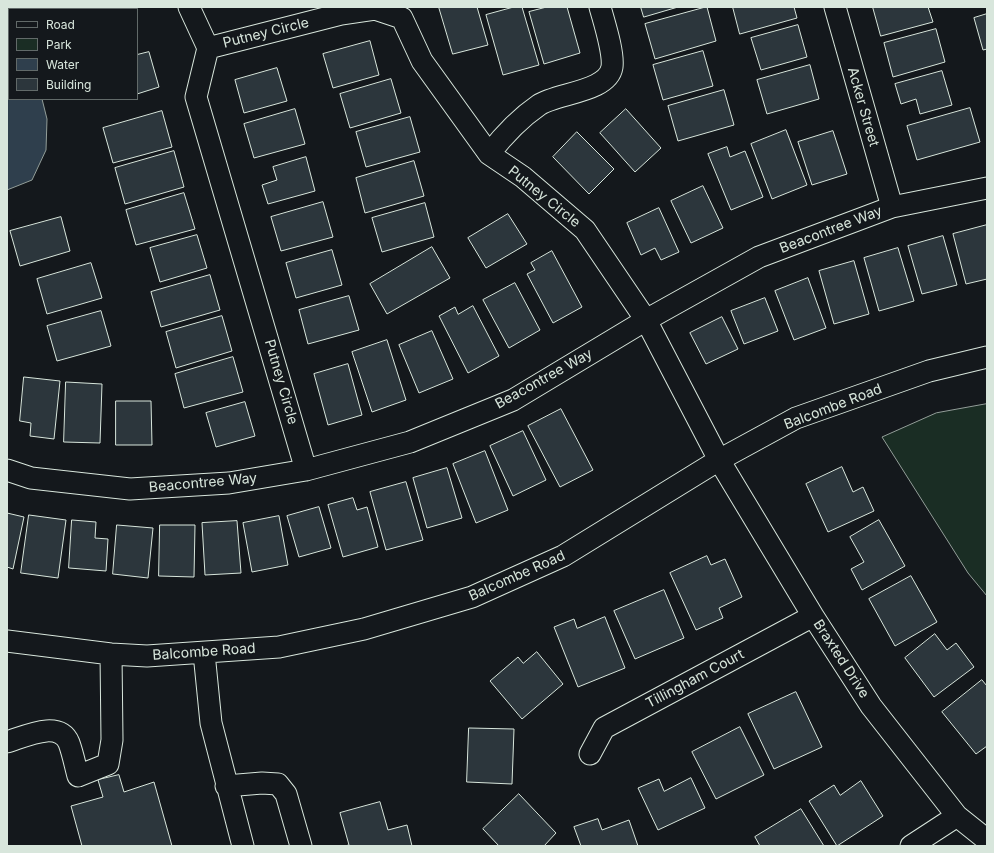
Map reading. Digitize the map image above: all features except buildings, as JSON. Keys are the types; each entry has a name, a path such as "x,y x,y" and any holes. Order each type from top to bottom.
{"street":[{"path":"189,7 208,48"},
{"path":"489,154 502,137 540,104 602,83 612,68 609,41 600,7"},
{"name":"Acker Street","path":"835,7 892,207"},
{"name":"Putney Circle","path":"306,470 196,97 208,48 341,14 375,9 402,18 422,61 489,154 523,178 585,230 646,320 720,460"},
{"name":"Beacontree Way","path":"7,470 31,478 130,489 229,483 306,470 410,442 513,400 646,320 759,257 892,207 987,188"},
{"name":"Balcombe Road","path":"7,641 111,654 147,656 279,647 364,629 472,597 563,556 720,460 796,418 929,371 987,357"},
{"name":"Braxted Drive","path":"720,460 813,616 871,706 957,816 987,840"},
{"name":"Tillingham Court","path":"590,754 604,728 813,616"},
{"path":"204,653 211,723 226,786 243,846"},
{"path":"7,742 48,730 59,732 68,741 78,776 108,764 112,740 111,654"},
{"path":"226,786 266,783 278,784 286,794 301,846"},
{"path":"911,846 957,816"}],"green space":[{"path":"987,404 987,596 968,573 882,437 936,413"}],"water":[{"path":"7,7 18,7 8,8 8,100 42,100 47,119 46,150 32,180 7,190"}]}
